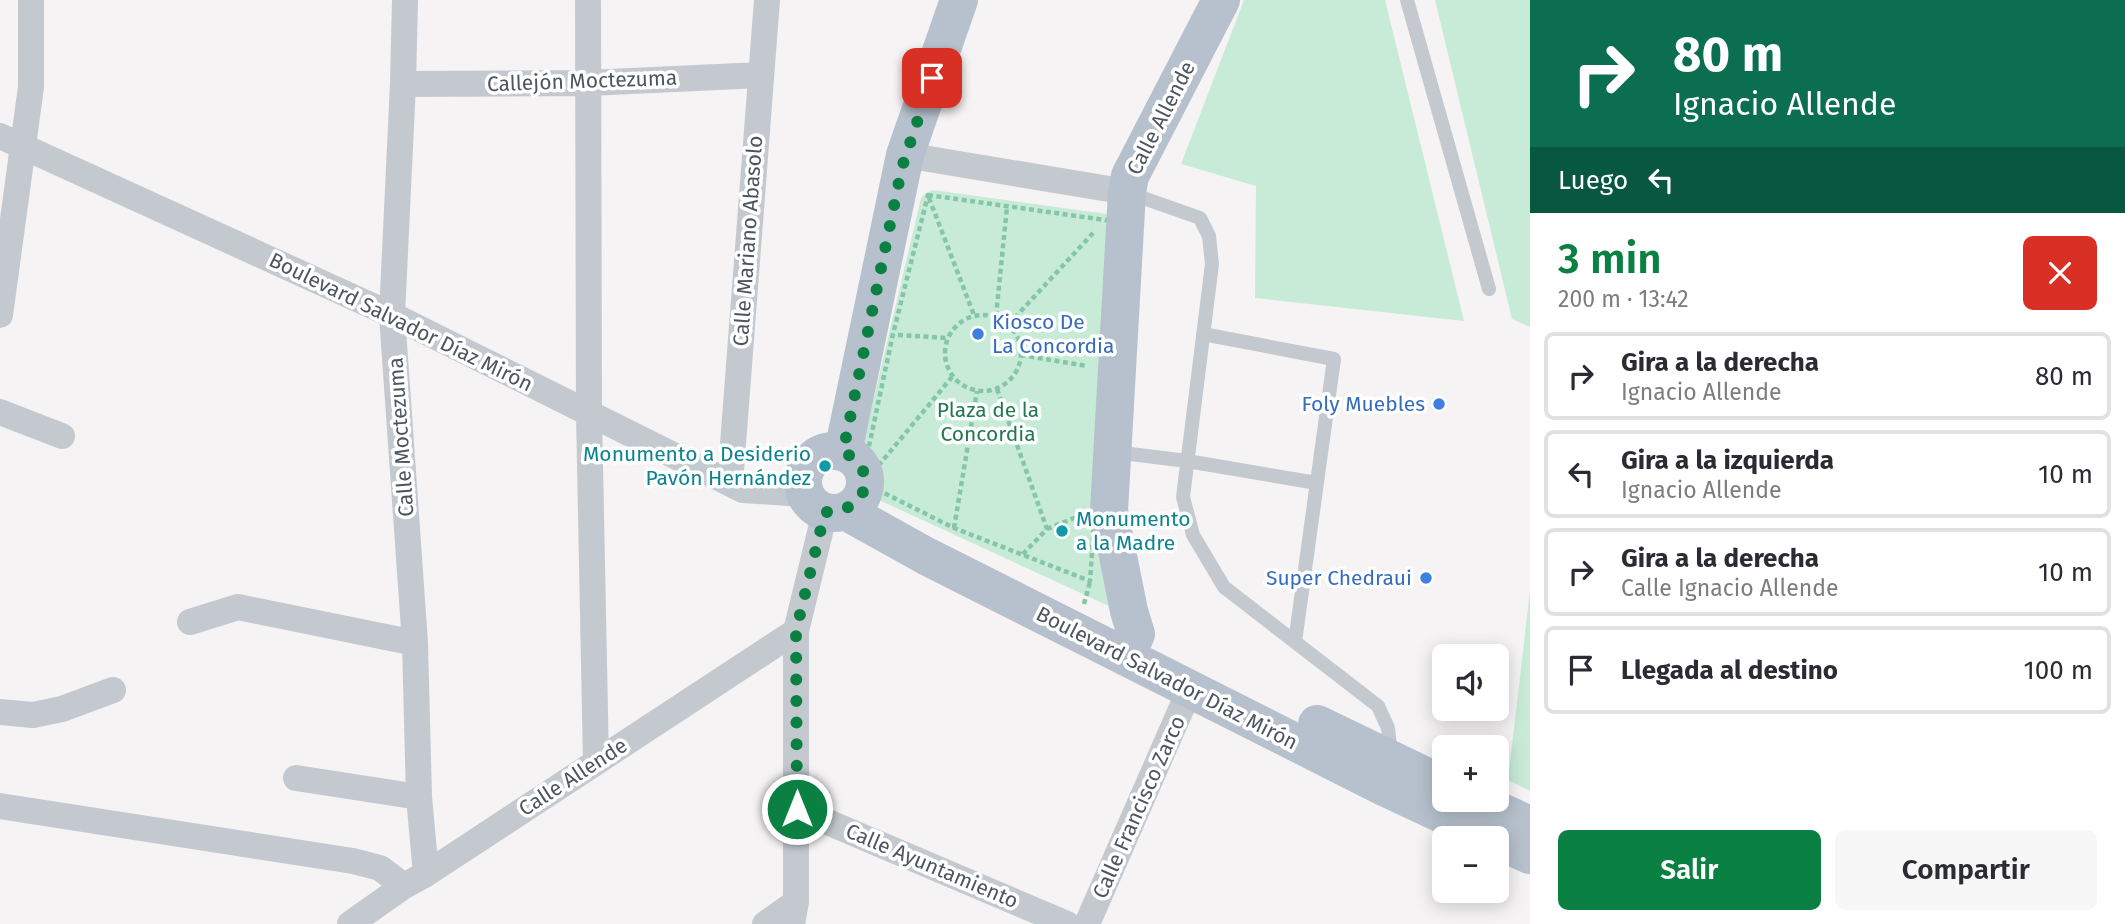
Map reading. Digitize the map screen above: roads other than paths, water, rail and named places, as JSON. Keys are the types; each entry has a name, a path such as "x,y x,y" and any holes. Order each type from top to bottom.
{"main road":[{"path":"844,487 905,155 959,0"},
{"name":"Calle Allende","path":"1131,646 1129,611 1109,511 1116,206 1221,0"},
{"name":"Boulevard Salvador Díaz Mirón","path":"844,487 1131,646 1387,774 1473,826"},
{"name":"Boulevard Salvador Díaz Mirón","path":"1131,646 1190,689 1387,774 1432,783"},
{"path":"1501,812 1530,825"},
{"name":"Boulevard Salvador Díaz Mirón","path":"1509,845 1530,855"}],"street":[{"path":"0,315 11,140 31,87 31,0"},
{"name":"Calle Moctezuma","path":"405,0 393,315 415,643 419,797 415,880"},
{"path":"588,0 589,414 596,762"},
{"name":"Calle Mariano Abasolo","path":"730,483 767,0"},
{"name":"Callejón Moctezuma","path":"403,85 588,83 761,75"},
{"name":"Boulevard Salvador Díaz Mirón","path":"11,140 393,315 743,490 844,487"},
{"path":"905,155 1116,206"},
{"path":"0,412 62,436"},
{"path":"765,924 794,913 797,809 796,631 844,487"},
{"path":"190,622 238,607 415,643"},
{"name":"Calle Allende","path":"350,924 796,631"},
{"name":"Calle Francisco Zarco","path":"1087,924 1190,689"},
{"path":"0,712 33,715 62,709 113,690"},
{"path":"296,778 419,797"},
{"path":"0,806 354,861 415,880"},
{"name":"Calle Ayuntamiento","path":"797,809 1033,917 1066,924"}],"lane":[{"path":"1407,0 1489,289"},
{"path":"1116,206 1200,218 1209,236 1212,264 1183,497 1193,535 1224,587 1378,706 1388,728 1387,774"},
{"path":"1203,334 1334,359 1295,642"},
{"path":"1112,452 1187,461 1317,483"}],"place":[{"name":"Kiosco De La Concordia","path":"978,334"},
{"name":"Foly Muebles","path":"1439,404"},
{"name":"Monumento a Desiderio Pavón Hernández","path":"825,466"},
{"name":"Monumento a la Madre","path":"1062,531"},
{"name":"Super Chedraui","path":"1426,578"}],"park label":[{"name":"Plaza de la Concordia","path":"988,422"}]}
